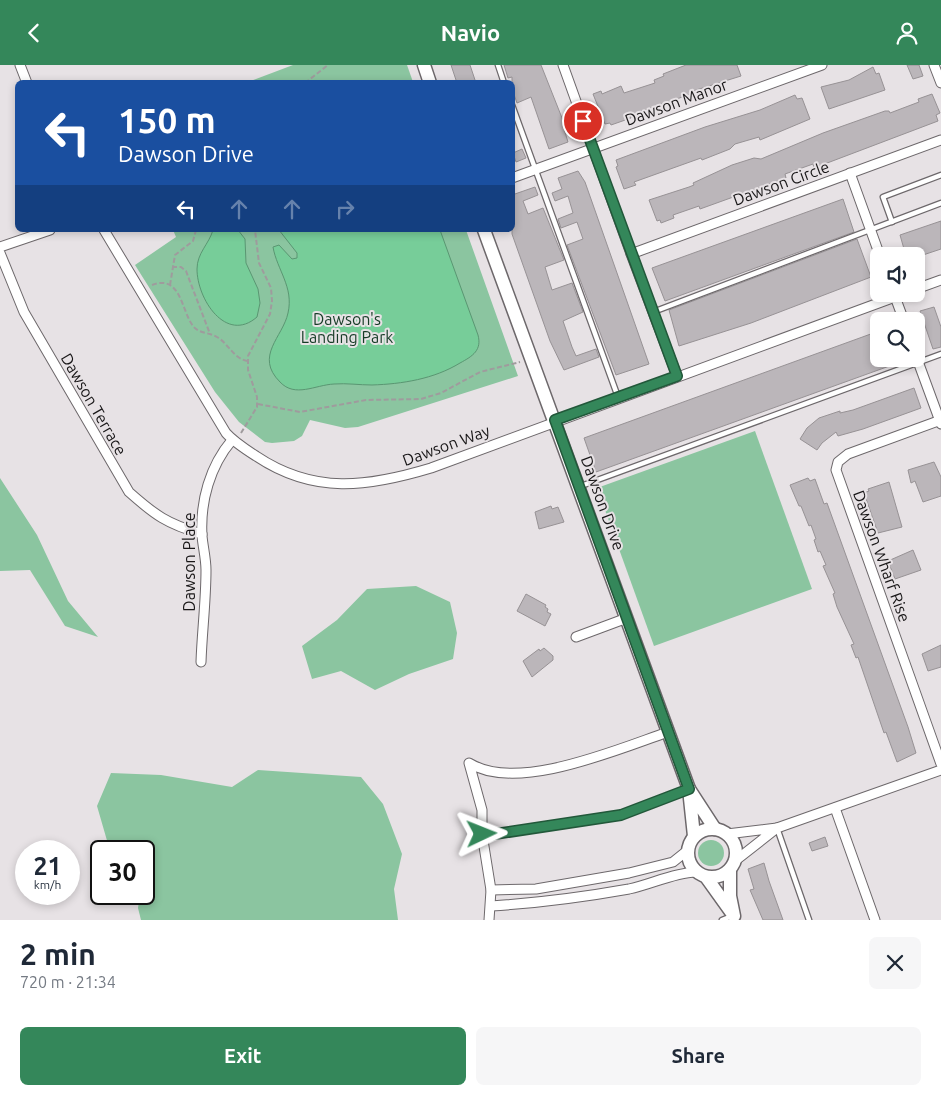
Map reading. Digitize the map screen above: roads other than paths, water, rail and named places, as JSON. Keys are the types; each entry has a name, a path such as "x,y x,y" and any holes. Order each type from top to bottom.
{"street":[{"path":"20,65 26,80"},
{"path":"424,65 429,80"},
{"path":"562,65 677,376"},
{"name":"Dawson Manor","path":"515,176 822,65"},
{"path":"934,65 941,83"},
{"name":"Dawson Circle","path":"631,254 941,140"},
{"path":"850,173 877,247"},
{"path":"0,247 44,232"},
{"name":"Dawson Way","path":"105,232 232,439 272,466 294,476 320,484 351,485 389,481 431,468 555,420 878,302"},
{"name":"Dawson Drive","path":"485,232 689,789 694,836"},
{"name":"Dawson Terrace","path":"0,253 24,312 129,491 154,515 167,522 202,534"},
{"path":"925,285 941,279"},
{"path":"920,367 941,422"},
{"name":"Dawson Wharf Rise","path":"941,422 848,454 838,462 836,469 941,764"},
{"name":"Dawson Place","path":"201,662 206,569 202,534 208,482 222,451 232,439"},
{"path":"576,637 627,618"},
{"path":"489,920 491,890 482,836 482,810 470,763 482,771 505,774 539,771 568,765 668,732"},
{"path":"491,890 536,889 630,873 672,862 688,850 694,836 708,829 721,832 777,829 941,770"},
{"name":"Dawson Drive","path":"689,789 721,832"},
{"path":"835,808 875,920"},
{"path":"491,906 535,903 631,888 680,873 720,877 777,829"},
{"path":"721,832 734,842 736,850 732,865 730,919"},
{"path":"688,850 691,865 701,874 730,919"}],"lane":[{"path":"498,65 503,80"},
{"path":"515,113 618,397"},
{"path":"892,221 883,197 941,175"},
{"path":"653,312 941,203"},
{"path":"925,357 941,354"},
{"path":"579,487 896,367"},
{"path":"482,836 621,815 689,789"},
{"path":"777,829 809,920"}],"park label":[{"name":"Dawson's Landing Park","path":"347,328"}]}
